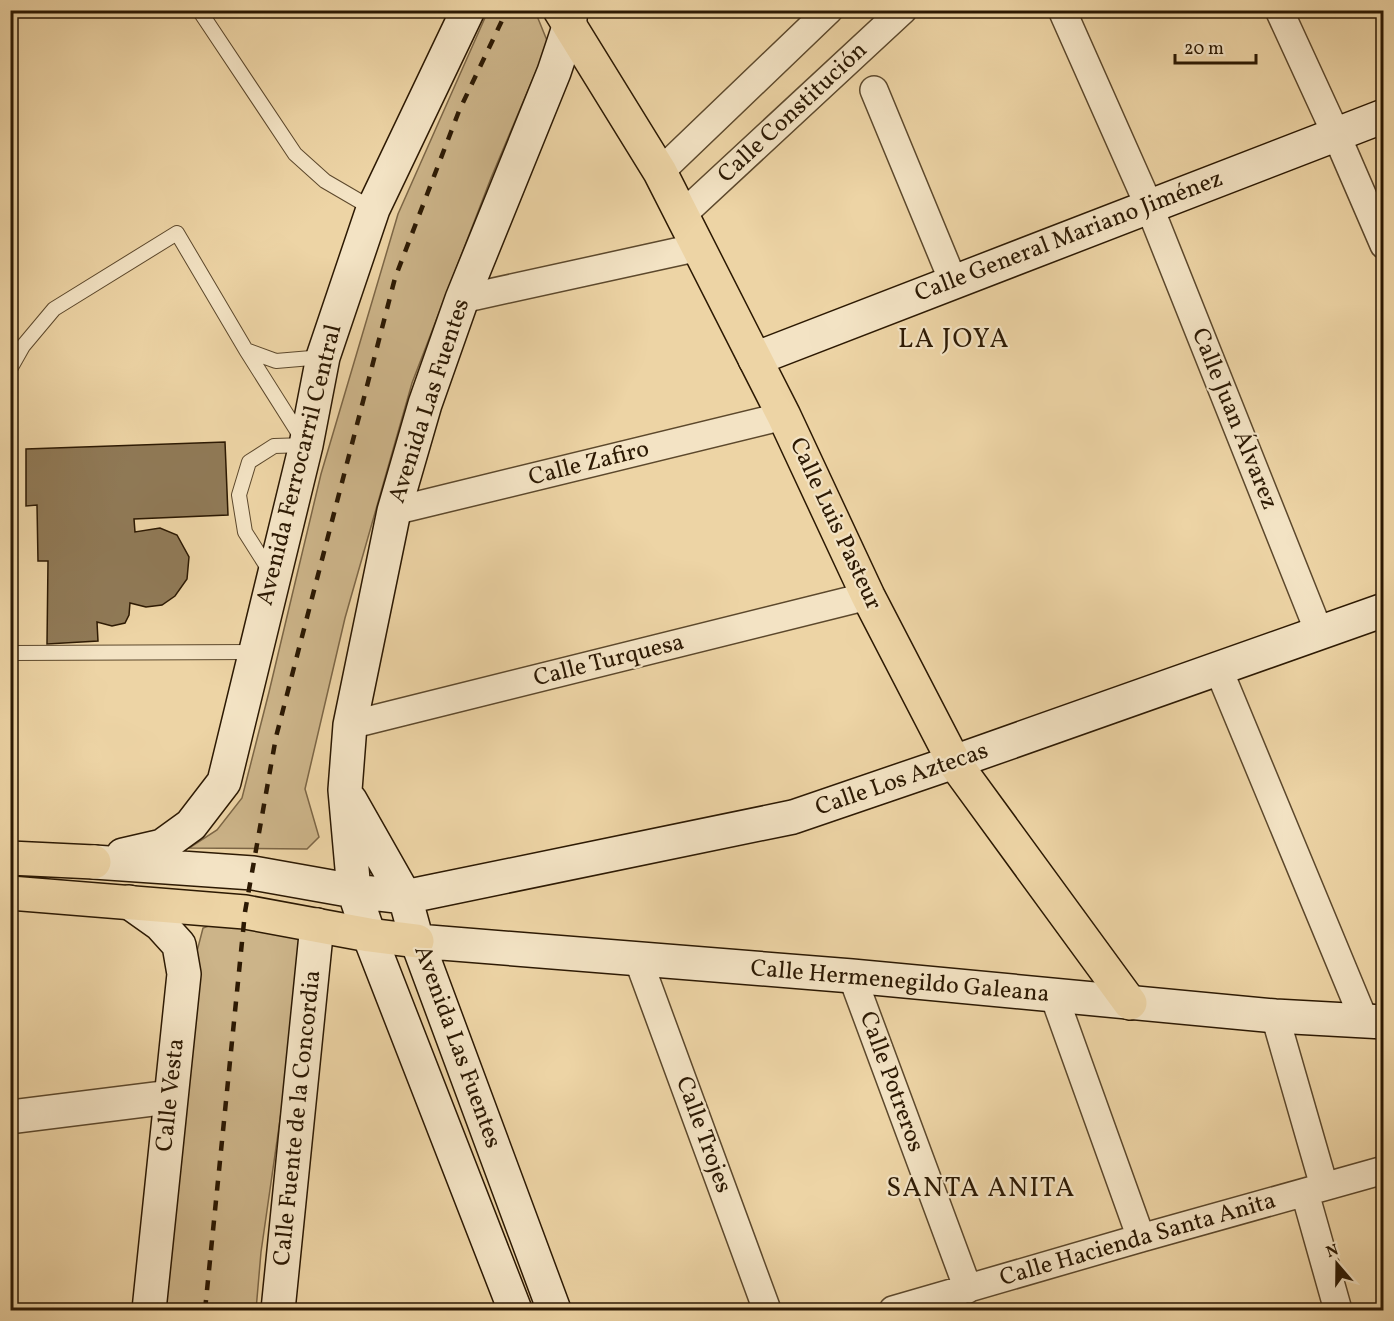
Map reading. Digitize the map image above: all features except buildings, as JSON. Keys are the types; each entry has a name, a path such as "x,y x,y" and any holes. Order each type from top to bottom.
{"main road":[{"name":"Avenida Ferrocarril Central","path":"94,862 162,846 191,825 224,782 306,444 322,357 373,208 468,10"},
{"name":"Calle Luis Pasteur","path":"566,16 660,172 784,416 868,596 954,762 1130,1003"},
{"name":"Avenida Las Fuentes","path":"515,1311 354,891 345,790 350,725 394,511 425,404 462,299 554,72 566,16"},
{"name":"Calle General Mariano Jiménez","path":"755,359 1383,116"},
{"name":"Calle Los Aztecas","path":"94,862 253,873 354,891 405,897 793,817 1383,610"},
{"name":"Avenida Las Fuentes","path":"345,790 405,897 417,940 554,1311"},
{"path":"10,858 94,862"},
{"path":"10,893 245,912 369,935 417,940"},
{"name":"Calle Vesta","path":"129,902 160,924 179,945 184,974 149,1311"},
{"name":"Calle Fuente de la Concordia","path":"278,1311 317,925"},
{"name":"Calle Hermenegildo Galeana","path":"417,940 852,976 1275,1016 1374,1021"},
{"path":"10,1117 170,1097"}],"street":[{"name":"Calle Constitución","path":"660,172 829,10"},
{"name":"Calle Constitución","path":"682,215 903,10"},
{"name":"Calle Juan Álvarez","path":"1062,10 1149,206 1319,632"},
{"path":"1279,10 1336,134 1383,245"},
{"path":"874,90 953,281"},
{"path":"462,299 699,247"},
{"name":"Calle Zafiro","path":"394,511 784,416"},
{"name":"Calle Turquesa","path":"350,725 868,596"},
{"path":"1218,668 1374,1021"},
{"path":"10,910 80,898"},
{"name":"Calle Trojes","path":"638,959 767,1311"},
{"name":"Calle Potreros","path":"852,976 968,1289"},
{"path":"1054,996 1141,1238"},
{"path":"1275,1016 1314,1189 1338,1311"},
{"name":"Calle Hacienda Santa Anita","path":"893,1311 1383,1170"}],"lane":[{"path":"199,10 295,154 325,182 373,208"},
{"path":"10,369 23,346 54,309 177,233 246,350 306,444 274,446 249,462 238,495 245,532 274,576"},
{"path":"246,350 276,361 322,357"},
{"path":"10,653 255,652"}],"shaded area":[{"path":"488,11 535,11 548,43 491,178 412,383 345,618 305,789 319,837 307,849 189,848 217,830 242,798 321,474 398,214"},
{"path":"223,921 294,934 305,946 261,1252 256,1310 164,1310 194,963 203,928"}],"railway":[{"path":"205,1310 245,912 276,737 395,278 459,111 507,10"}],"district":[{"name":"LA JOYA","path":"954,340"},
{"name":"SANTA ANITA","path":"981,1189"}]}
